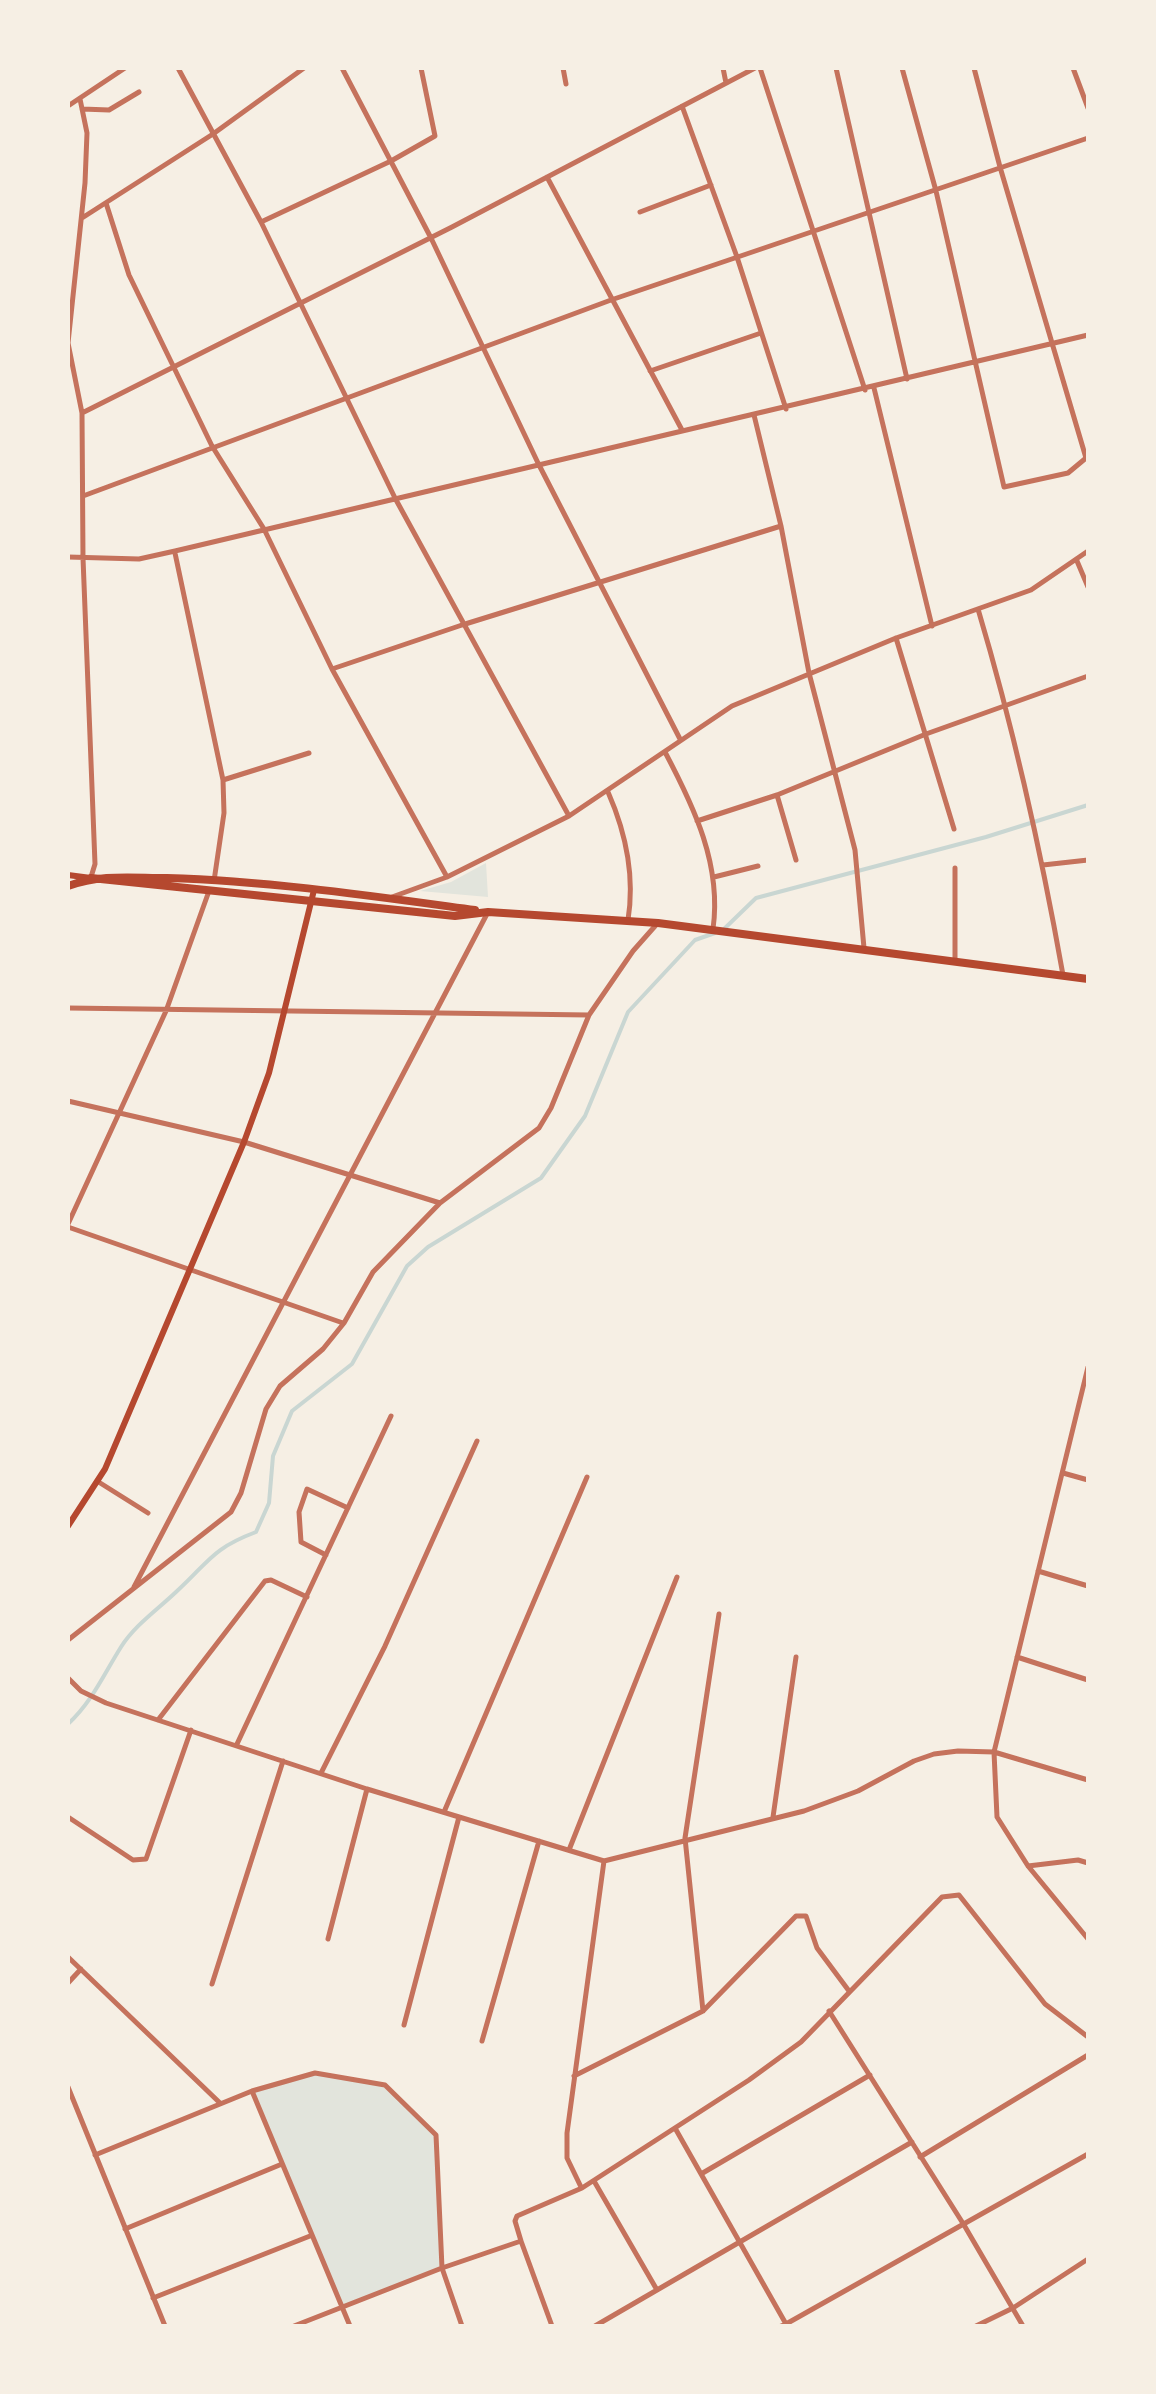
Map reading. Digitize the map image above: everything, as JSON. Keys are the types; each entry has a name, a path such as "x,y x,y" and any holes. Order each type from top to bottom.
{"main road":[{"path":"68,874 456,916 488,912"},
{"path":"68,886 91,878 215,879 488,912 715,929 1088,979"},
{"path":"68,1526 97,1480 244,1142 270,1074 314,890"}],"street":[{"path":"68,106 125,68"},
{"path":"178,68 261,222 395,498 569,816"},
{"path":"82,218 213,134 304,68"},
{"path":"342,68 681,740"},
{"path":"261,222 435,136 422,68"},
{"path":"563,68 566,84"},
{"path":"723,68 726,83"},
{"path":"82,413 757,68 865,390"},
{"path":"836,68 907,380"},
{"path":"902,68 936,190 1004,487 1068,474 1087,459 974,68"},
{"path":"1074,68 1088,108"},
{"path":"82,109 109,110 138,92"},
{"path":"80,99 87,132 68,342 82,413 83,558 95,864 91,878"},
{"path":"682,106 786,409"},
{"path":"82,496 611,300 1088,138"},
{"path":"547,177 683,431"},
{"path":"640,212 710,185"},
{"path":"106,203 129,275 212,446 264,529 332,669 447,877"},
{"path":"650,371 762,333"},
{"path":"68,557 139,558 175,552 1088,335"},
{"path":"874,388 932,626"},
{"path":"754,415 808,673 856,864 864,948"},
{"path":"332,669 780,526"},
{"path":"388,898 447,877 569,816 732,706 896,638 1031,590 1088,551"},
{"path":"175,552 223,780 224,813 215,879 166,1011 68,1225 344,1324"},
{"path":"1077,560 1088,587"},
{"path":"978,609 1007,706 1044,865 1064,975"},
{"path":"896,638 954,829"},
{"path":"697,821 777,795 926,734 1088,676"},
{"path":"666,752 697,821 714,877 715,929"},
{"path":"223,780 308,753"},
{"path":"608,792 619,816 629,861 628,920"},
{"path":"777,795 796,860"},
{"path":"1044,865 1088,860"},
{"path":"714,877 758,866"},
{"path":"955,868 955,959"},
{"path":"133,1589 488,912"},
{"path":"68,1640 231,1512 242,1493 266,1409 280,1386 324,1349 344,1324 373,1272 440,1203 539,1128 589,1015 632,950 658,923"},
{"path":"68,1008 589,1015"},
{"path":"68,1101 244,1142 440,1203"},
{"path":"1088,1367 994,1752 997,1817 1028,1866 1088,1939"},
{"path":"237,1744 390,1416"},
{"path":"321,1774 385,1646 477,1441"},
{"path":"1063,1472 1088,1480"},
{"path":"444,1812 587,1476"},
{"path":"97,1480 148,1513"},
{"path":"326,1555 301,1542 299,1512 307,1489 348,1508"},
{"path":"1038,1571 1088,1586"},
{"path":"569,1850 677,1577"},
{"path":"158,1720 265,1582 271,1580 307,1597"},
{"path":"703,2011 685,1838 719,1614"},
{"path":"773,1818 796,1657"},
{"path":"1017,1657 1088,1680"},
{"path":"68,1678 81,1691 106,1704 604,1861 804,1811 858,1792 934,1754 994,1752 1088,1780"},
{"path":"68,1818 133,1860 146,1859 191,1730"},
{"path":"212,1984 284,1761"},
{"path":"328,1939 367,1789"},
{"path":"404,2025 460,1817"},
{"path":"482,2040 539,1841"},
{"path":"1028,1866 1078,1860 1088,1863"},
{"path":"582,2188 567,2158 566,2145 604,1861"},
{"path":"552,2326 522,2241 518,2216 582,2188 802,2042 942,1898 960,1896 1045,2004 1088,2037"},
{"path":"574,2076 703,2011 801,1914 806,1916 817,1948 849,1991"},
{"path":"68,1956 221,2104"},
{"path":"68,1983 81,1969"},
{"path":"830,2012 1023,2326"},
{"path":"920,2157 1088,2055"},
{"path":"95,2154 252,2091 315,2073 385,2084 436,2135 442,2268 462,2326"},
{"path":"701,2174 870,2075"},
{"path":"68,2088 165,2326"},
{"path":"252,2091 350,2326"},
{"path":"675,2128 785,2326 1088,2154"},
{"path":"595,2326 912,2142"},
{"path":"125,2229 282,2164"},
{"path":"594,2180 658,2290"},
{"path":"153,2298 310,2236"},
{"path":"294,2326 522,2241"},
{"path":"976,2326 1012,2308 1088,2258"}],"shaded area":[{"path":"486,863 488,897 420,891 451,882"},
{"path":"315,2073 385,2085 436,2135 442,2268 342,2306 252,2091"}],"waterway":[{"path":"724,929 756,898 986,837 1088,805"},
{"path":"68,1724 140,1625 212,1557 256,1532 269,1503 273,1456 292,1411 352,1364 407,1266 428,1247 541,1178 585,1116 628,1012 695,940 715,933"}]}
